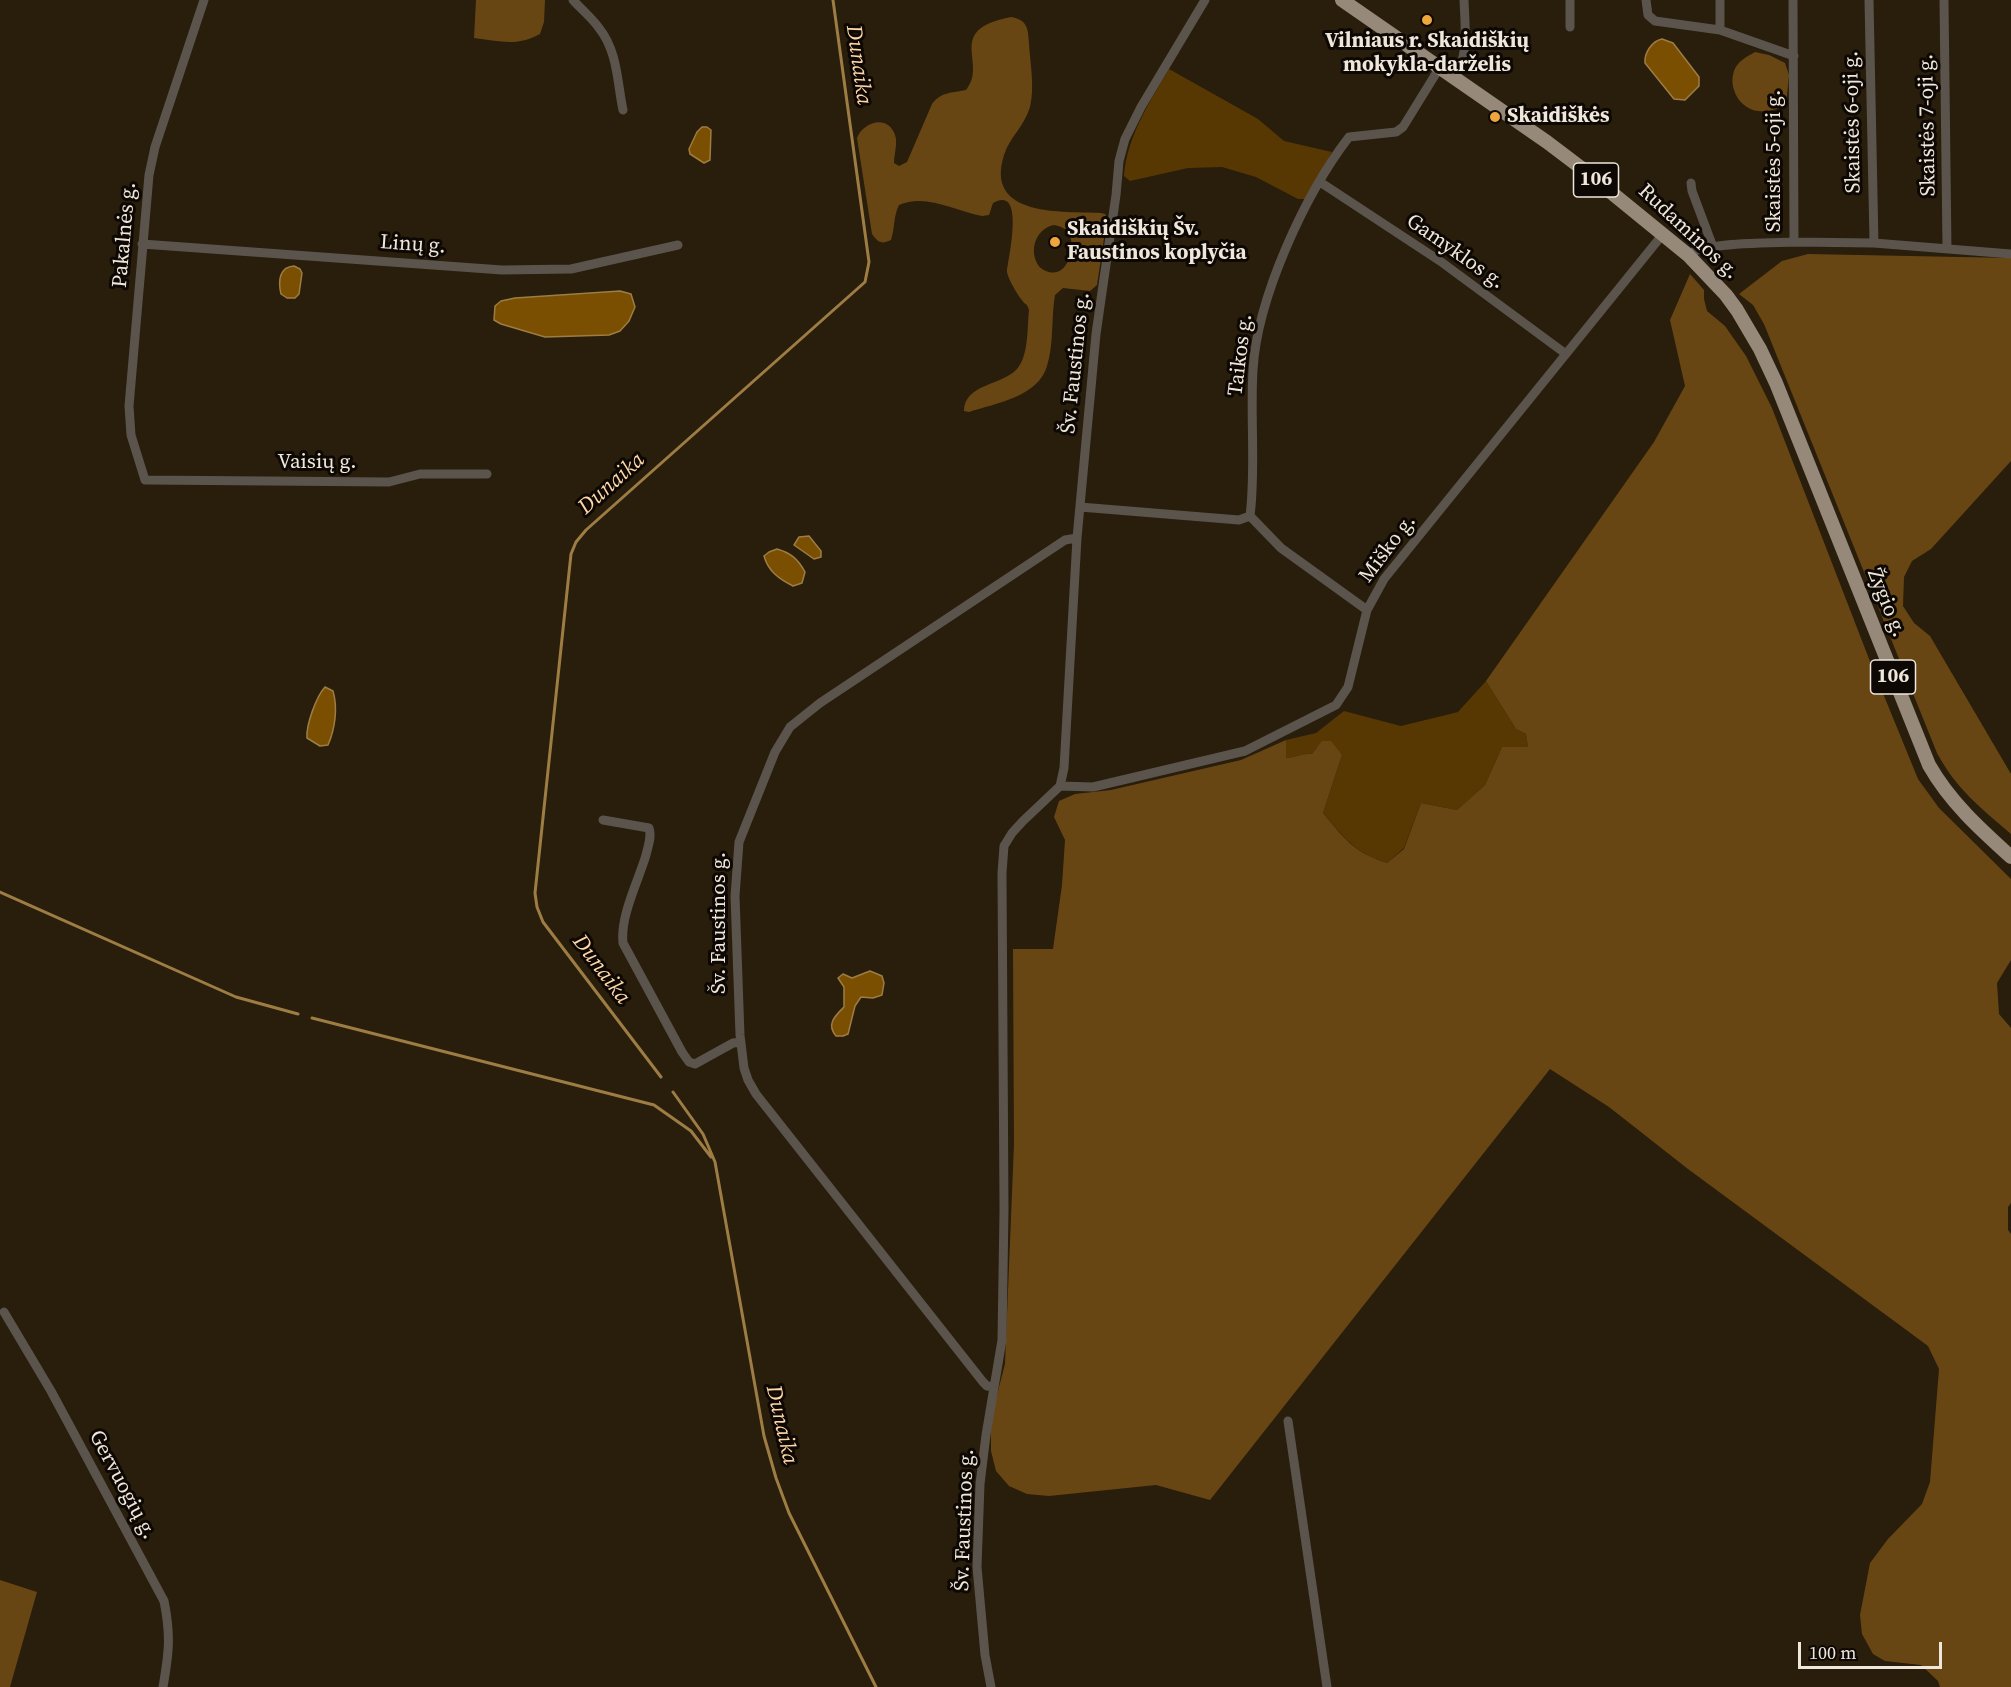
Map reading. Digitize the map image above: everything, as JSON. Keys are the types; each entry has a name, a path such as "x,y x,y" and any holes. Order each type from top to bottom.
{"main road":[{"name":"Rudaminos g.","path":"1342,0 1572,160 1688,255 1726,295 1746,324 1776,383 1812,474"},
{"name":"Žygio g.","path":"1812,474 1929,765 1955,803 2011,857"}],"street":[{"name":"Pakalnės g.","path":"145,480 131,435 129,405 149,175 155,147 204,0"},
{"path":"573,0 609,42 615,60 623,110"},
{"name":"Šv. Faustinos g.","path":"991,1687 977,1567 980,1484 1002,1340 1004,1198 1002,873 1004,846 1023,821 1060,786 1064,768 1077,538 1096,334 1119,161 1125,139 1141,107 1206,0"},
{"path":"1455,78 1461,66 1464,51 1464,0"},
{"path":"1570,0 1570,27"},
{"path":"1646,0 1648,15 1655,21 1720,30 1794,56"},
{"path":"1720,0 1720,30"},
{"name":"Skaistės 5-oji g.","path":"1688,255 1692,251 1713,247 1794,242 1793,0"},
{"name":"Skaistės 6-oji g.","path":"1869,0 1874,243"},
{"name":"Skaistės 7-oji g.","path":"1944,0 1947,249"},
{"name":"Taikos g.","path":"1250,516 1253,462 1253,370 1256,342 1263,311 1278,268 1306,207 1349,137 1396,132 1403,127 1440,67"},
{"name":"Gamyklos g.","path":"1320,182 1440,261 1566,354"},
{"path":"1690,183 1713,247"},
{"name":"Miško g.","path":"1060,786 1093,787 1245,751 1336,705 1347,687 1367,610 1384,579 1663,234"},
{"path":"1794,242 1874,243 2011,254"},
{"name":"Linų g.","path":"142,244 502,270 571,269 678,245"},
{"name":"Vaisių g.","path":"145,480 389,482 420,474 487,474"},
{"path":"1080,507 1239,520 1250,516 1281,548 1367,610"},
{"name":"Šv. Faustinos g.","path":"994,1387 987,1386 983,1382 756,1094 748,1080 741,1042 735,896 739,842 771,763 790,727 819,703 1065,540 1077,538"},
{"path":"603,820 649,828 651,834 649,843 622,930 623,943 682,1052 689,1062 695,1064 733,1043 741,1042"},
{"name":"Gervuogių g.","path":"4,1312 51,1391 164,1601 170,1629 164,1687"},
{"path":"1288,1421 1327,1687"}],"shaded area":[{"path":"476,0 545,0 544,22 540,34 515,42 474,38"},
{"path":"1011,17 1016,18 1026,25 1029,37 1032,83 1030,107 1004,155 1001,175 1005,190 1016,201 1031,207 1067,212 1101,213 1107,218 1097,285 1090,291 1063,288 1055,295 1051,349 1042,377 1035,385 1015,397 969,412 964,411 970,395 1011,374 1021,363 1026,349 1029,310 1015,290 1007,272 1013,226 1009,204 1003,200 993,203 989,215 982,216 930,202 909,202 899,205 891,240 880,242 872,234 857,138 860,132 870,124 887,124 892,128 896,138 894,163 899,166 907,162 935,100 943,95 966,90 972,80 973,39 979,30 990,23","holes":["1054,225 1068,232 1072,247 1068,262 1059,271 1053,273 1039,266 1034,249 1040,234"]},
{"path":"1662,39 1673,43 1699,77 1699,86 1685,100 1674,99 1645,63 1649,48"},
{"path":"1755,52 1769,55 1785,63 1789,75 1786,105 1773,110 1758,111 1746,106 1737,97 1733,84 1735,68"},
{"path":"1169,69 1258,119 1284,141 1332,152 1306,199 1298,199 1256,177 1222,167 1188,168 1130,181 1124,176 1134,134"},
{"path":"702,127 711,130 710,160 704,163 690,154 689,149"},
{"path":"1808,254 2011,258 2011,461 1931,549 1912,561 1904,577 1903,606 1914,623 1930,636 2011,774 2011,834 1961,788 1937,753 1764,324 1753,305 1739,294 1782,261"},
{"path":"294,266 302,273 299,294 295,298 287,298 281,294 281,276 285,269"},
{"path":"1690,274 1704,290 1707,311 1725,326 1746,356 1772,408 1918,779 1939,808 2011,879 2011,960 1997,983 1999,1014 2011,1028 2011,1203 2008,1207 2008,1230 2011,1234 2011,1687 1940,1687 1938,1681 1921,1665 1885,1661 1873,1654 1862,1634 1860,1615 1870,1563 1888,1539 1922,1504 1930,1482 1939,1369 1928,1346 1688,1169 1609,1107 1550,1069 1210,1500 1156,1485 1049,1496 1027,1494 1009,1486 996,1471 991,1451 991,1418 1005,1364 1014,1144 1013,949 1053,949 1062,885 1065,840 1054,817 1059,801 1075,794 1111,790 1241,760 1286,740 1286,758 1312,754 1322,741 1331,741 1342,755 1323,813 1344,837 1375,859 1387,863 1404,849 1421,803 1457,810 1485,785 1502,747 1528,747 1526,734 1516,729 1486,681 1654,442 1685,386 1670,320"},
{"path":"620,291 631,294 635,307 629,321 620,331 609,335 545,337 494,320 495,306 501,301 515,298"},
{"path":"809,536 821,551 821,557 814,559 794,545 799,537"},
{"path":"777,549 786,552 800,563 805,572 802,583 793,586 771,570 764,556"},
{"path":"1486,681 1516,729 1526,734 1528,747 1502,747 1485,785 1457,810 1421,803 1404,848 1387,863 1358,849 1323,813 1342,755 1322,742 1312,754 1286,758 1286,740 1316,733 1344,711 1401,726 1458,712"},
{"path":"325,687 333,691 335,718 328,745 320,746 307,738 307,732 315,704"},
{"path":"870,971 882,976 884,983 882,995 873,998 861,997 855,1006 848,1034 836,1036 832,1024 844,1007 844,987 838,978 843,974 852,978"},
{"path":"0,1580 37,1592 10,1687 0,1687"}],"waterway":[{"name":"Dunaika","path":"661,1077 543,922 537,907 535,893 571,554 576,542 586,530 865,282 869,262 833,0"},
{"path":"0,892 236,997 298,1014"},
{"path":"312,1018 654,1105 691,1131 711,1157"},
{"name":"Dunaika","path":"673,1092 703,1134 715,1162 764,1436 776,1478 789,1513 876,1687"}],"place":[{"name":"Vilniaus r. Skaidiškių mokykla-darželis","path":"1427,20"},
{"name":"Skaidiškės","path":"1495,117"},
{"name":"Skaidiškių Šv. Faustinos koplyčia","path":"1055,242"}]}
